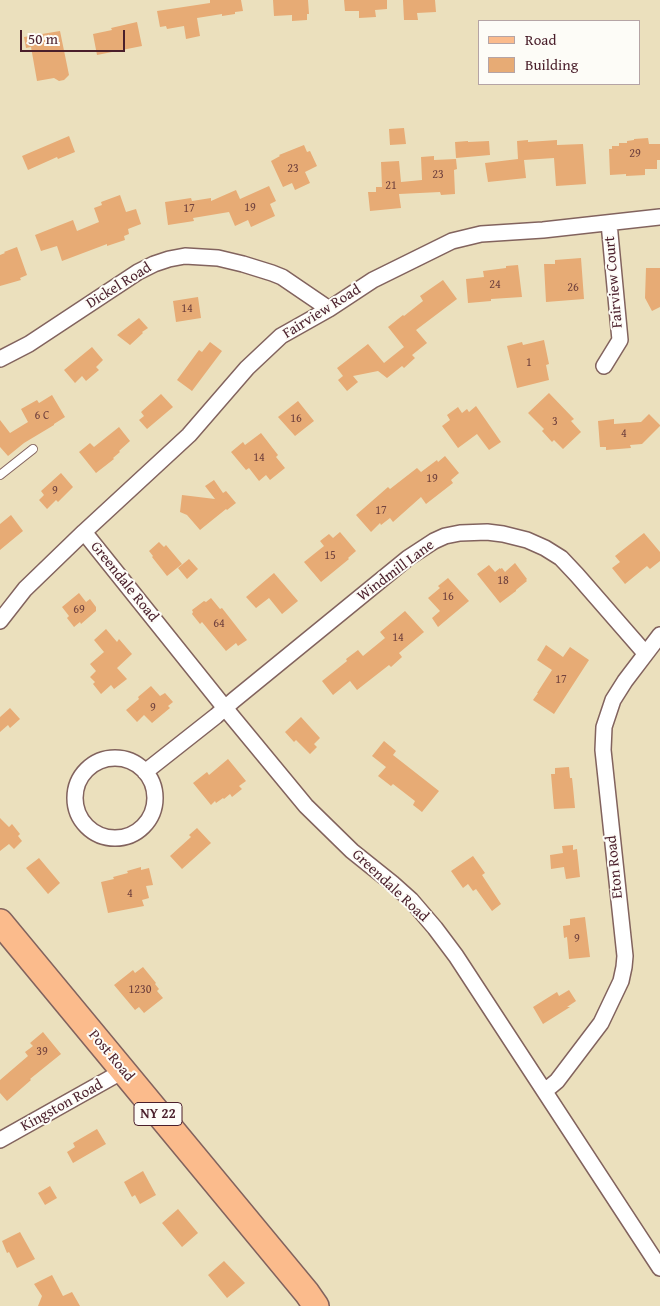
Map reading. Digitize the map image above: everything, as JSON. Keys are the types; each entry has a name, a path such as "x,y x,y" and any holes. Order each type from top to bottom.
{"main road":[{"name":"Post Road","path":"0,922 316,1306"}],"street":[{"name":"Fairview Road","path":"0,621 26,589 84,532 189,435 247,368 281,336 329,309 373,280 452,241 481,234 543,230 660,217"},
{"name":"Fairview Court","path":"604,366 620,340 608,223"},
{"name":"Dickel Road","path":"0,359 28,344 138,272 154,264 185,256 218,258 272,273 282,277 329,309"},
{"name":"Greendale Road","path":"84,532 306,806 352,851 411,900 435,928 456,956 660,1268"},
{"name":"Windmill Lane","path":"145,772 408,558 445,536 460,533 487,532 527,540 545,548 561,558 646,653"},
{"name":"Eton Road","path":"545,1091 557,1081 601,1023 621,981 624,956 603,750 604,727 613,700 624,681 660,635"},
{"path":"120,758 135,763 145,772 154,788 155,800 151,815 142,828 132,835 112,838 101,836 89,829 80,819 74,796 77,784 84,772 93,765 106,759 120,758"},
{"name":"Kingston Road","path":"0,1140 123,1071"}],"lane":[{"path":"0,475 33,450"}],"building":[{"path":"210,0 241,0 243,11 222,16 222,14 197,18 200,36 186,39 184,26 167,29 166,26 160,27 157,11 210,3"},
{"path":"273,0 308,0 309,14 307,14 307,20 292,21 292,15 274,16"},
{"path":"344,0 387,0 387,9 375,10 376,17 359,18 359,11 345,11"},
{"path":"403,0 435,0 436,12 417,13 418,20 404,20"},
{"path":"137,22 142,46 97,55 93,34"},
{"path":"60,31 69,75 64,80 59,81 54,78 37,81 31,47 26,48 24,37"},
{"path":"404,128 406,144 390,145 389,129"},
{"path":"69,136 75,152 58,159 57,157 28,170 22,156"},
{"path":"648,138 649,144 660,144 660,160 657,160 657,169 645,169 645,175 610,175 609,149 612,149 612,146 619,146 619,143 627,143 627,141 634,139"},
{"path":"528,140 528,142 557,140 557,145 583,144 586,184 556,186 554,158 524,160 526,178 488,182 485,163 518,159 517,141"},
{"path":"489,141 490,155 456,158 455,142"},
{"path":"304,145 307,152 310,151 317,166 305,172 310,183 295,190 292,183 283,187 271,161 279,155"},
{"path":"434,156 434,160 456,159 457,169 454,170 455,194 441,195 440,192 399,194 401,208 370,211 368,192 376,192 376,187 382,187 381,162 399,161 401,182 422,180 421,157"},
{"path":"269,186 276,201 270,204 275,216 251,227 248,220 235,226 229,212 193,218 194,221 168,225 165,202 191,198 192,201 211,198 211,201 236,190 240,199"},
{"path":"120,195 126,212 136,209 141,224 128,229 129,234 124,236 125,240 107,246 107,244 62,261 57,246 41,251 35,235 73,220 77,231 99,222 94,208 102,205 101,202"},
{"path":"17,247 27,275 20,278 21,280 0,286 0,255"},
{"path":"581,258 584,299 546,302 544,264 555,264 555,260"},
{"path":"518,265 522,297 468,303 466,279 484,277 483,271"},
{"path":"646,268 660,268 660,307 652,311 645,298"},
{"path":"443,280 457,299 416,330 427,343 412,355 415,358 404,368 402,366 387,378 378,371 353,376 358,382 347,391 338,380 343,376 337,368 368,344 384,363 404,347 388,327 423,301 420,296"},
{"path":"198,297 201,318 176,322 173,301"},
{"path":"139,318 148,328 130,345 117,335"},
{"path":"544,340 549,364 546,365 549,380 517,388 507,346 522,342 523,345"},
{"path":"210,342 222,351 192,391 177,380 199,350 202,352"},
{"path":"92,347 103,360 96,367 99,370 86,381 82,376 75,383 64,370"},
{"path":"549,393 574,419 571,421 581,432 563,449 554,440 552,442 542,431 544,429 528,413"},
{"path":"161,394 173,407 147,429 139,420 144,416 141,412"},
{"path":"52,395 65,417 24,443 8,456 0,447 0,420 10,433 28,422 21,409 37,400 39,403"},
{"path":"298,401 314,421 295,436 278,417"},
{"path":"476,406 501,442 489,450 477,434 458,448 442,426 450,420 447,415 458,407 462,413 467,409 469,412"},
{"path":"649,414 660,426 642,444 630,445 631,448 606,450 606,447 600,447 598,421 614,419 614,424 641,422"},
{"path":"119,427 130,441 119,451 114,459 96,473 79,452 90,443 94,447"},
{"path":"261,433 278,455 276,457 285,468 270,480 266,475 259,481 249,468 246,470 231,452 243,442 245,445"},
{"path":"445,456 459,473 451,480 453,483 426,504 421,497 393,522 390,518 381,525 380,523 371,532 356,515 388,487 390,489 417,468 421,472"},
{"path":"61,473 73,487 58,502 56,500 47,509 39,500 44,495 41,491"},
{"path":"214,480 223,493 226,491 236,503 200,530 187,515 180,512 182,495 215,499 205,486"},
{"path":"11,515 23,531 0,550 0,524"},
{"path":"340,532 356,551 321,582 304,562 324,546 320,541 329,534 333,538"},
{"path":"644,533 660,552 660,561 650,569 647,566 625,584 612,568 620,562 615,556"},
{"path":"159,542 164,547 166,545 182,564 167,576 149,551"},
{"path":"189,559 198,569 187,579 178,568"},
{"path":"515,563 527,581 500,603 477,574 489,565 495,572 502,568 505,572"},
{"path":"274,573 298,601 282,614 269,598 256,608 246,597"},
{"path":"448,578 469,601 438,627 432,618 440,611 428,598"},
{"path":"79,593 86,602 90,599 96,607 96,611 81,624 80,622 74,627 62,607"},
{"path":"211,598 220,609 222,608 247,640 238,646 236,643 226,651 202,622 200,624 192,614 192,610"},
{"path":"405,611 424,632 399,653 402,657 391,667 389,665 357,690 350,681 333,695 322,681 358,650 363,656 385,638 380,632"},
{"path":"106,629 117,642 119,639 132,654 117,668 127,679 114,689 111,685 101,694 90,677 96,671 90,664 104,652 94,640"},
{"path":"546,645 563,657 570,647 589,660 554,714 533,700 552,670 537,660"},
{"path":"151,686 160,696 165,693 173,702 168,706 170,708 152,723 144,715 137,722 126,710"},
{"path":"10,708 20,719 10,728 8,725 0,732 0,717"},
{"path":"301,717 320,738 314,744 317,747 310,754 296,740 294,742 285,732"},
{"path":"384,741 396,751 393,755 439,791 422,812 413,805 415,801 393,784 391,786 378,776 386,767 372,756"},
{"path":"228,759 246,781 239,786 242,789 232,797 230,794 211,805 193,783 207,772 209,775"},
{"path":"569,767 575,808 554,809 551,774 555,774 555,768"},
{"path":"0,818 9,827 12,824 20,834 18,836 22,841 14,849 9,844 0,851"},
{"path":"197,828 211,843 182,869 170,856 191,837 189,835"},
{"path":"573,845 573,850 577,849 580,877 566,879 564,867 551,869 550,855 563,853 562,846"},
{"path":"473,856 485,873 482,875 501,904 492,911 476,889 473,891 468,884 463,888 451,871"},
{"path":"39,858 60,883 48,894 26,868"},
{"path":"141,867 141,870 149,868 153,885 146,886 149,898 142,900 144,906 108,913 101,882 114,879 113,877"},
{"path":"585,917 590,957 569,959 567,937 564,938 563,926 570,925 570,919"},
{"path":"143,967 156,983 159,989 157,991 163,998 144,1013 139,1007 135,1010 114,985 133,970 135,973"},
{"path":"569,990 576,1001 543,1024 533,1007 557,992 559,996"},
{"path":"43,1032 61,1054 7,1101 0,1093 0,1080 28,1056 25,1052 33,1046 30,1043"},
{"path":"97,1129 106,1144 73,1163 67,1152 75,1147 73,1143"},
{"path":"143,1171 156,1195 140,1204 135,1195 132,1197 124,1182"},
{"path":"50,1186 57,1198 45,1205 38,1193"},
{"path":"178,1209 198,1233 182,1247 162,1223"},
{"path":"20,1232 35,1259 17,1268 2,1241"},
{"path":"224,1261 245,1283 227,1298 208,1275"},
{"path":"52,1275 63,1296 72,1292 80,1306 38,1306 42,1296 34,1284"}]}
